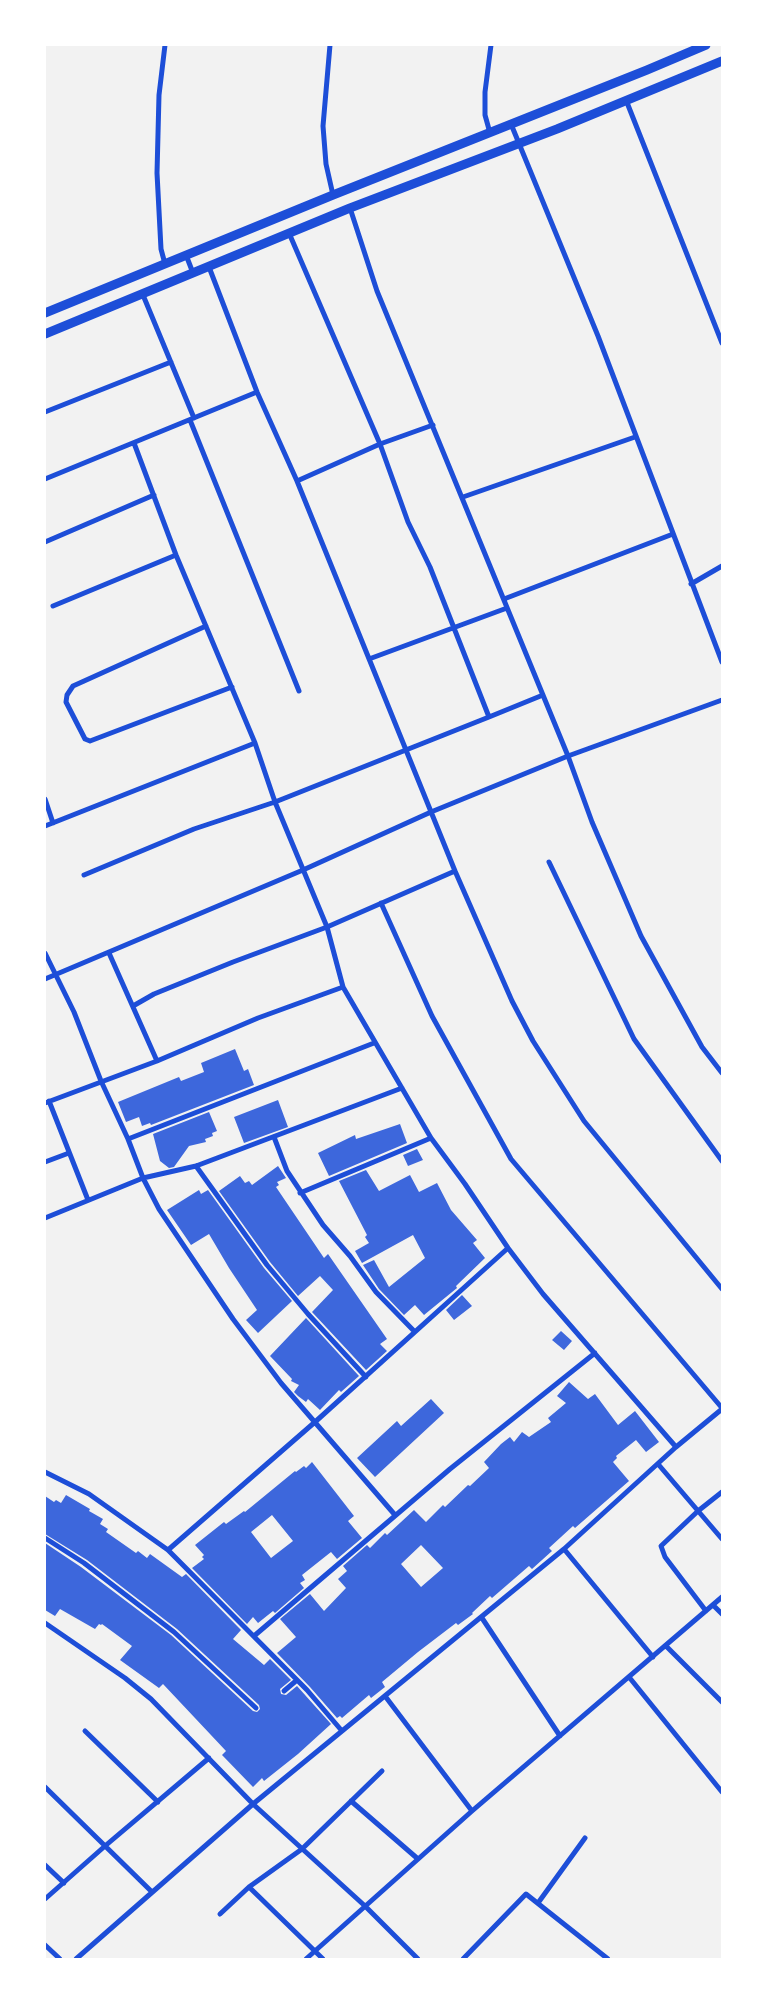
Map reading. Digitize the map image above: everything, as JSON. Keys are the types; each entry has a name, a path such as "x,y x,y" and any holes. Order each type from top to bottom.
{"street":[{"path":"165,45 159,95 157,173 161,249 165,264"},
{"path":"330,45 323,126 326,164 333,195"},
{"path":"490,133 485,115 484,92 491,45"},
{"path":"45,313 706,45"},
{"path":"45,334 350,208 722,61"},
{"path":"626,100 722,343"},
{"path":"511,124 598,336 722,662"},
{"path":"350,208 377,291 463,497 568,756 592,822 640,936 702,1047 722,1073"},
{"path":"289,233 380,444 408,522 430,567 489,717"},
{"path":"186,255 194,274"},
{"path":"209,267 257,392 296,481 455,871 512,1001 533,1041 584,1121 722,1288"},
{"path":"143,295 300,691"},
{"path":"45,412 171,362"},
{"path":"45,479 257,392"},
{"path":"296,481 380,444 433,425"},
{"path":"463,497 635,437"},
{"path":"134,443 176,555 255,743 275,802 327,927 343,987 431,1138 508,1248 543,1294 676,1447"},
{"path":"45,542 154,495"},
{"path":"504,600 673,534"},
{"path":"52,606 176,555"},
{"path":"692,584 722,566"},
{"path":"369,660 507,608"},
{"path":"206,626 73,686 67,695 66,702 85,738 90,741 232,687"},
{"path":"84,875 194,829 275,802 406,751 543,694"},
{"path":"45,979 303,870 431,812 568,756 722,700"},
{"path":"45,826 255,743"},
{"path":"45,799 53,822"},
{"path":"549,862 634,1040 722,1160"},
{"path":"132,1006 154,994 327,927 455,871"},
{"path":"76,1959 252,1804 482,1618 564,1549 676,1447 722,1408 511,1159 432,1016 381,904"},
{"path":"45,953 74,1012 101,1081 128,1139 143,1178 159,1209 233,1318 281,1383 395,1515"},
{"path":"109,953 157,1061"},
{"path":"88,1200 47,1102 157,1061 258,1018 343,987"},
{"path":"128,1139 374,1043"},
{"path":"45,1218 143,1178 196,1166 402,1088"},
{"path":"274,1137 287,1171 323,1225 350,1256 376,1292 414,1331"},
{"path":"300,1193 431,1138"},
{"path":"45,1162 69,1153"},
{"path":"196,1166 267,1265 308,1314 366,1376"},
{"path":"168,1550 316,1422 414,1331 508,1248"},
{"path":"254,1636 395,1515 534,1400 595,1353"},
{"path":"658,1464 722,1539"},
{"path":"45,1472 89,1494 168,1550 254,1636 342,1731"},
{"path":"706,1611 665,1557 661,1546 698,1511 722,1492"},
{"path":"45,1538 84,1563 167,1626 256,1708"},
{"path":"564,1549 653,1657"},
{"path":"306,1959 472,1811 722,1597"},
{"path":"713,1604 722,1614"},
{"path":"482,1618 560,1736"},
{"path":"45,1623 137,1687 164,1711 252,1804 365,1906 418,1959"},
{"path":"666,1646 722,1702"},
{"path":"629,1677 722,1792"},
{"path":"284,1692 296,1680"},
{"path":"385,1696 472,1811"},
{"path":"85,1731 158,1802"},
{"path":"45,1900 105,1846 209,1758"},
{"path":"220,1914 249,1887 302,1849 382,1771"},
{"path":"45,1787 152,1892"},
{"path":"351,1801 418,1859"},
{"path":"538,1903 585,1838"},
{"path":"45,1865 64,1883"},
{"path":"249,1887 323,1959"},
{"path":"463,1959 526,1894 608,1959"},
{"path":"45,1945 60,1959"}],"building":[{"path":"235,1049 244,1071 248,1069 254,1085 151,1125 150,1123 142,1126 139,1117 126,1122 118,1102 179,1077 181,1081 204,1072 201,1063"},
{"path":"278,1100 288,1127 244,1143 234,1117"},
{"path":"209,1112 217,1131 212,1133 213,1136 205,1139 206,1142 189,1146 174,1167 169,1168 160,1161 153,1134"},
{"path":"400,1124 407,1143 329,1176 318,1153 355,1135 356,1139"},
{"path":"417,1149 423,1160 408,1166 403,1155"},
{"path":"278,1166 286,1178 277,1182 279,1185 276,1187 324,1258 328,1254 387,1339 380,1344 387,1351 366,1370 312,1312 333,1290 320,1276 298,1296 270,1262 219,1191 240,1176 245,1183 249,1181 252,1185"},
{"path":"366,1170 379,1191 410,1175 419,1192 437,1183 451,1210 477,1240 473,1243 485,1258 456,1286 457,1288 424,1315 415,1305 404,1315 379,1289 363,1265 374,1260 389,1287 425,1258 413,1235 362,1263 355,1251 369,1243 365,1237 367,1235 339,1181"},
{"path":"199,1190 201,1194 208,1190 264,1268 292,1301 258,1333 246,1320 257,1310 209,1234 191,1245 167,1210"},
{"path":"462,1295 472,1306 454,1320 446,1310"},
{"path":"306,1318 359,1376 341,1392 339,1390 320,1410 308,1399 306,1402 294,1392 299,1385 291,1381 292,1379 270,1356"},
{"path":"561,1331 572,1341 564,1350 552,1340"},
{"path":"569,1382 588,1399 595,1394 618,1425 635,1411 659,1442 646,1452 636,1440 616,1456 617,1458 613,1462 629,1481 575,1528 573,1526 549,1548 552,1551 532,1569 529,1566 492,1598 490,1596 473,1614 458,1625 456,1623 418,1652 382,1682 385,1687 371,1698 369,1695 342,1718 340,1716 337,1718 277,1653 296,1637 280,1619 310,1594 324,1611 346,1588 338,1579 347,1571 343,1566 367,1545 370,1548 385,1533 387,1535 414,1510 426,1522 443,1505 445,1507 489,1468 484,1462 501,1444 510,1437 514,1442 522,1432 529,1437 551,1422 548,1418 566,1403 557,1396","holes":["421,1545 443,1568 421,1587 401,1564"]},
{"path":"431,1399 444,1413 375,1477 357,1458 397,1421 401,1426"},
{"path":"312,1462 354,1516 348,1521 362,1538 337,1559 331,1552 302,1575 305,1580 300,1583 304,1588 275,1613 273,1611 258,1623 253,1617 247,1624 192,1568 204,1559 202,1557 204,1555 195,1545 224,1522 226,1524 245,1512 295,1471 304,1466 306,1468","holes":["272,1515 293,1541 271,1558 251,1532"]},
{"path":"66,1495 103,1519 100,1524 108,1529 106,1532 136,1553 138,1551 147,1558 150,1554 182,1577 186,1574 241,1630 233,1639 264,1665 270,1659 291,1680 280,1689 281,1694 286,1695 297,1686 331,1724 298,1754 264,1781 262,1778 253,1787 222,1755 226,1751 163,1684 159,1688 120,1660 132,1646 102,1624 99,1624 95,1629 60,1609 55,1616 45,1610 45,1543 81,1567 171,1635 253,1711 257,1712 260,1709 259,1705 177,1629 87,1560 45,1534 45,1496 54,1502 56,1500 61,1503"}]}
